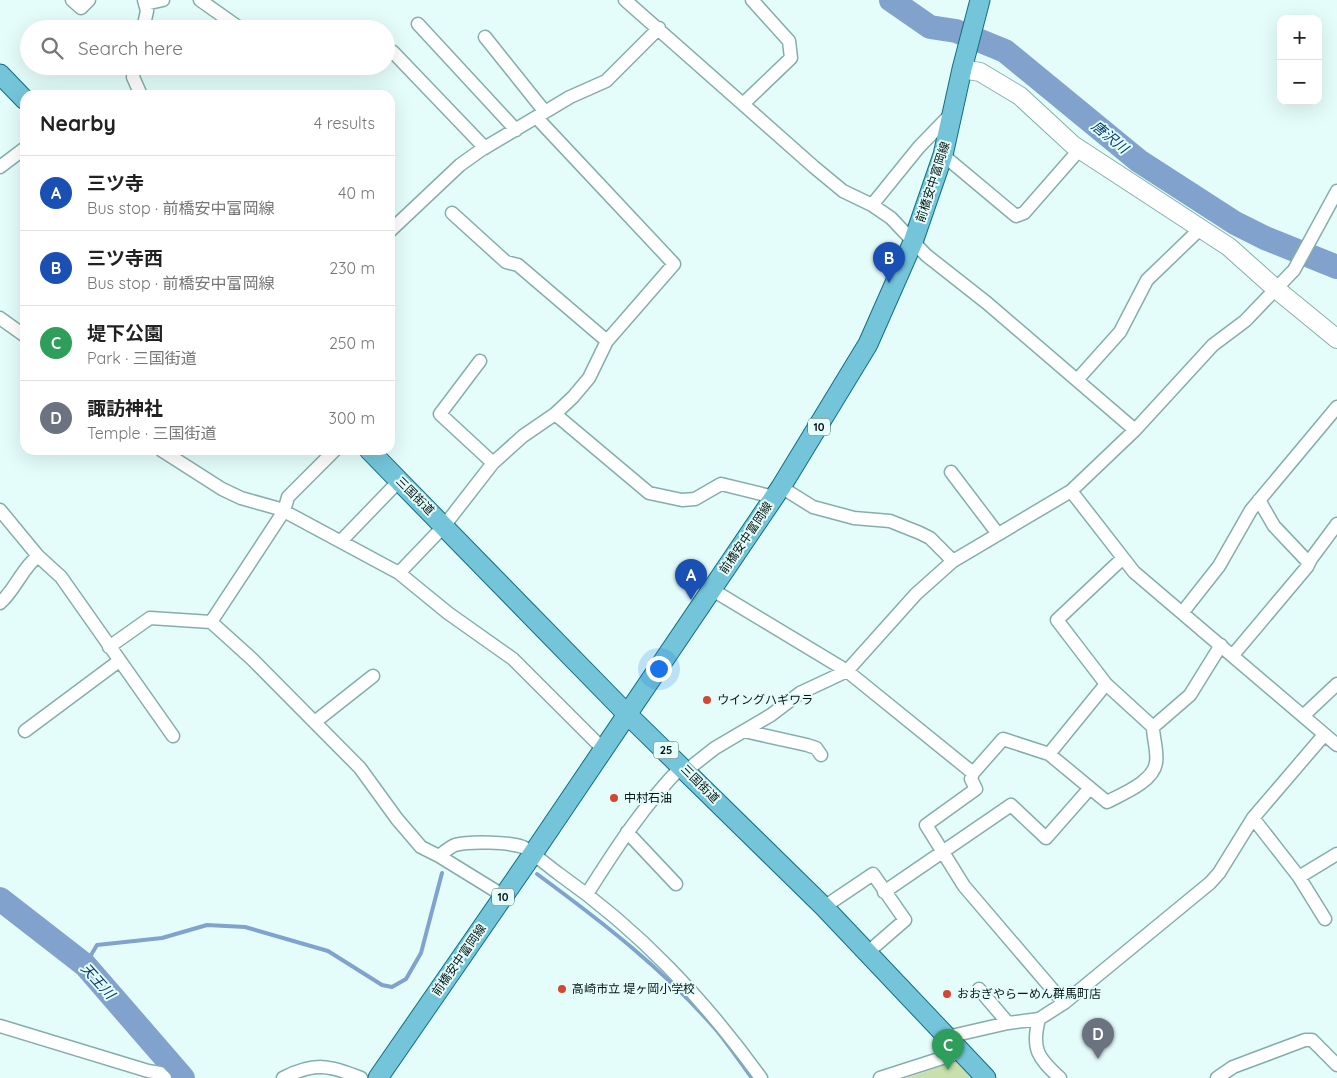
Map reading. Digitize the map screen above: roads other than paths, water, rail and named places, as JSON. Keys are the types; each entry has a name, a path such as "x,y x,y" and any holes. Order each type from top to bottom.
{"main road":[{"name":"前橋安中富岡線","path":"378,1078 604,750 777,492 868,344 913,242 943,156 962,69 980,0"},
{"path":"0,74 20,95"},
{"name":"三国街道","path":"374,455 627,714 685,768 824,907 986,1078"}],"street":[{"path":"72,0 81,8 89,0"},
{"path":"145,20 147,11 145,2 163,0"},
{"path":"200,0 228,20"},
{"path":"625,0 843,192 872,205 891,218 913,242 1135,430"},
{"path":"743,104 792,58 790,41 752,0"},
{"path":"418,24 516,130"},
{"path":"395,226 460,165 570,97 606,81 658,28"},
{"path":"399,573 444,526 493,463 523,436 555,414 573,397 589,378 607,341 674,264 541,115 485,37"},
{"path":"395,54 485,148"},
{"path":"962,69 980,72 1020,96 1063,137 1229,247 1337,339"},
{"path":"133,75 138,90"},
{"path":"872,205 919,147 954,111"},
{"path":"943,156 1016,216 1024,213 1080,149"},
{"path":"0,167 20,152"},
{"path":"587,894 654,794 685,768 800,693 847,671 916,594 953,562 1071,491 1135,430 1213,345 1245,321 1276,289 1302,258 1337,191"},
{"path":"452,213 506,262 518,265 607,341"},
{"path":"1077,380 1120,332 1147,280 1201,228"},
{"path":"0,318 20,332"},
{"path":"480,361 440,414 493,463"},
{"path":"1182,612 1219,566 1250,510 1336,411"},
{"path":"555,414 649,493 682,500 695,499 721,484 777,492 813,507 854,518 890,521 930,538 953,562"},
{"path":"169,455 222,489 241,498 284,511 399,573 448,613 513,659 604,750"},
{"path":"211,622 284,511 288,497 330,455"},
{"path":"951,472 998,534"},
{"path":"341,542 399,481"},
{"path":"1071,491 1134,572 1337,745"},
{"path":"1259,500 1274,526 1309,563"},
{"path":"0,510 38,556 61,577 173,736"},
{"path":"1232,655 1309,563 1337,524"},
{"path":"0,603 11,594 31,561 38,556"},
{"path":"1064,1003 964,886 926,824 976,789 971,779 973,773 1003,739 1049,754 1107,802 1135,787 1154,770 1156,761 1153,727 1106,684 1057,620 1123,558"},
{"path":"712,589 847,671 973,773"},
{"path":"109,647 150,618 211,622 254,660 316,721 360,768 396,819 421,847 504,896"},
{"path":"1153,727 1190,695 1221,645"},
{"path":"25,730 119,661"},
{"path":"316,721 373,676"},
{"path":"1049,754 1106,684"},
{"path":"1303,716 1337,684"},
{"path":"744,731 807,745 816,748 821,755"},
{"path":"947,1037 1008,1023 1039,1019 1064,1003 1210,883 1219,873 1253,818 1324,735"},
{"path":"884,892 1010,805 1046,838 1090,788"},
{"path":"1253,818 1299,877 1325,918"},
{"path":"627,832 676,884"},
{"path":"439,856 455,845 489,842 524,847 532,855 587,894 651,948 676,974 740,1049 761,1078"},
{"path":"1299,877 1337,854"},
{"path":"824,907 873,874 905,920 867,953"},
{"path":"978,989 1008,1023"},
{"path":"1039,1019 1035,1035 1035,1048 1048,1068 1060,1078"},
{"path":"0,1026 148,1072 160,1073 165,1078"},
{"path":"1217,1078 1233,1066 1305,1040 1312,1040 1337,1065"},
{"path":"880,1078 961,1052"},
{"path":"283,1078 297,1071 328,1066 361,1078"}],"waterway":[{"name":"唐沢川","path":"891,0 930,27 956,31 1005,51 1139,161 1235,223 1265,238 1337,267"},
{"path":"85,965 97,945 162,938 207,925 245,927 328,951 382,985 392,987 406,979 421,953 442,873"},
{"path":"537,874 609,929 677,988 718,1032 752,1078"},
{"name":"天王川","path":"0,899 85,965 183,1078"}],"place":[{"name":"三ツ寺西","path":"889,283"},
{"name":"三ツ寺","path":"691,600"},
{"name":"ウイングハギワラ","path":"707,700"},
{"name":"中村石油","path":"614,798"},
{"name":"高崎市立 堤ヶ岡小学校","path":"562,989"},
{"name":"おおぎやらーめん群馬町店","path":"947,994"},
{"name":"諏訪神社","path":"1098,1059"},
{"name":"堤下公園","path":"948,1070"}]}
